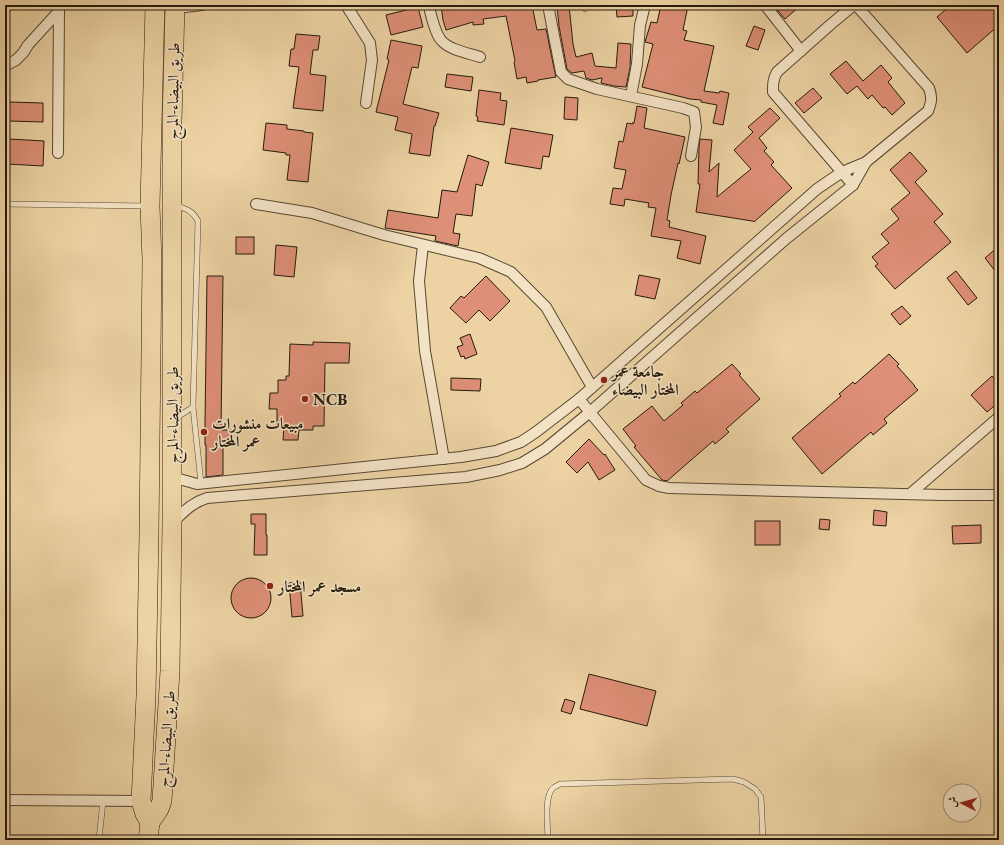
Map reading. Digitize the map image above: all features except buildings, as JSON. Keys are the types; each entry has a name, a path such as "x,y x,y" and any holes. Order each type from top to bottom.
{"highway":[{"name":"طريق البيضاء-المرج","path":"149,831 141,801 146,696 152,275 150,206 155,5"},
{"name":"طريق البيضاء-المرج","path":"149,831 162,801 170,671 172,523 173,5"}],"street":[{"path":"173,5 185,7 202,5"},
{"path":"346,5 370,43 372,60 366,103"},
{"path":"428,5 440,40 451,48 480,57"},
{"path":"548,5 561,72 568,79 597,89 683,108 694,112 696,127 691,156"},
{"path":"631,96 638,64 640,25 645,5"},
{"path":"765,5 801,51"},
{"path":"172,477 197,484 461,458 496,451 521,442 536,432 579,399 817,189 842,172 866,162 928,111 932,103 932,96 929,88 855,5 777,72 774,77 773,85 773,92 842,172 853,185"},
{"path":"5,66 16,60 23,53 59,8"},
{"path":"58,153 59,8"},
{"path":"172,523 191,505 207,498 466,477 500,470 522,463 545,449 590,412 787,238 853,185 866,162"},
{"path":"256,204 312,213 384,236 479,258 511,272 546,307 592,387"},
{"path":"423,244 419,281 426,351 444,459"},
{"path":"579,399 646,480 659,486 708,490 999,495"},
{"path":"910,494 999,417"},
{"path":"5,800 162,801"}],"lane":[{"path":"5,204 150,206"},
{"path":"172,204 190,211 198,220 193,407 201,483"},
{"path":"172,421 193,407"},
{"path":"548,840 548,797 552,789 560,784 733,780 744,782 755,789 761,797 763,840"},
{"path":"99,840 103,801"}],"place":[{"name":"جامعة عمر المختار البيضاء","path":"604,380"},
{"name":"NCB","path":"305,399"},
{"name":"مبيعات منشورات عمر المختار","path":"204,432"},
{"name":"مسجد عمر المختار","path":"270,586"}]}
